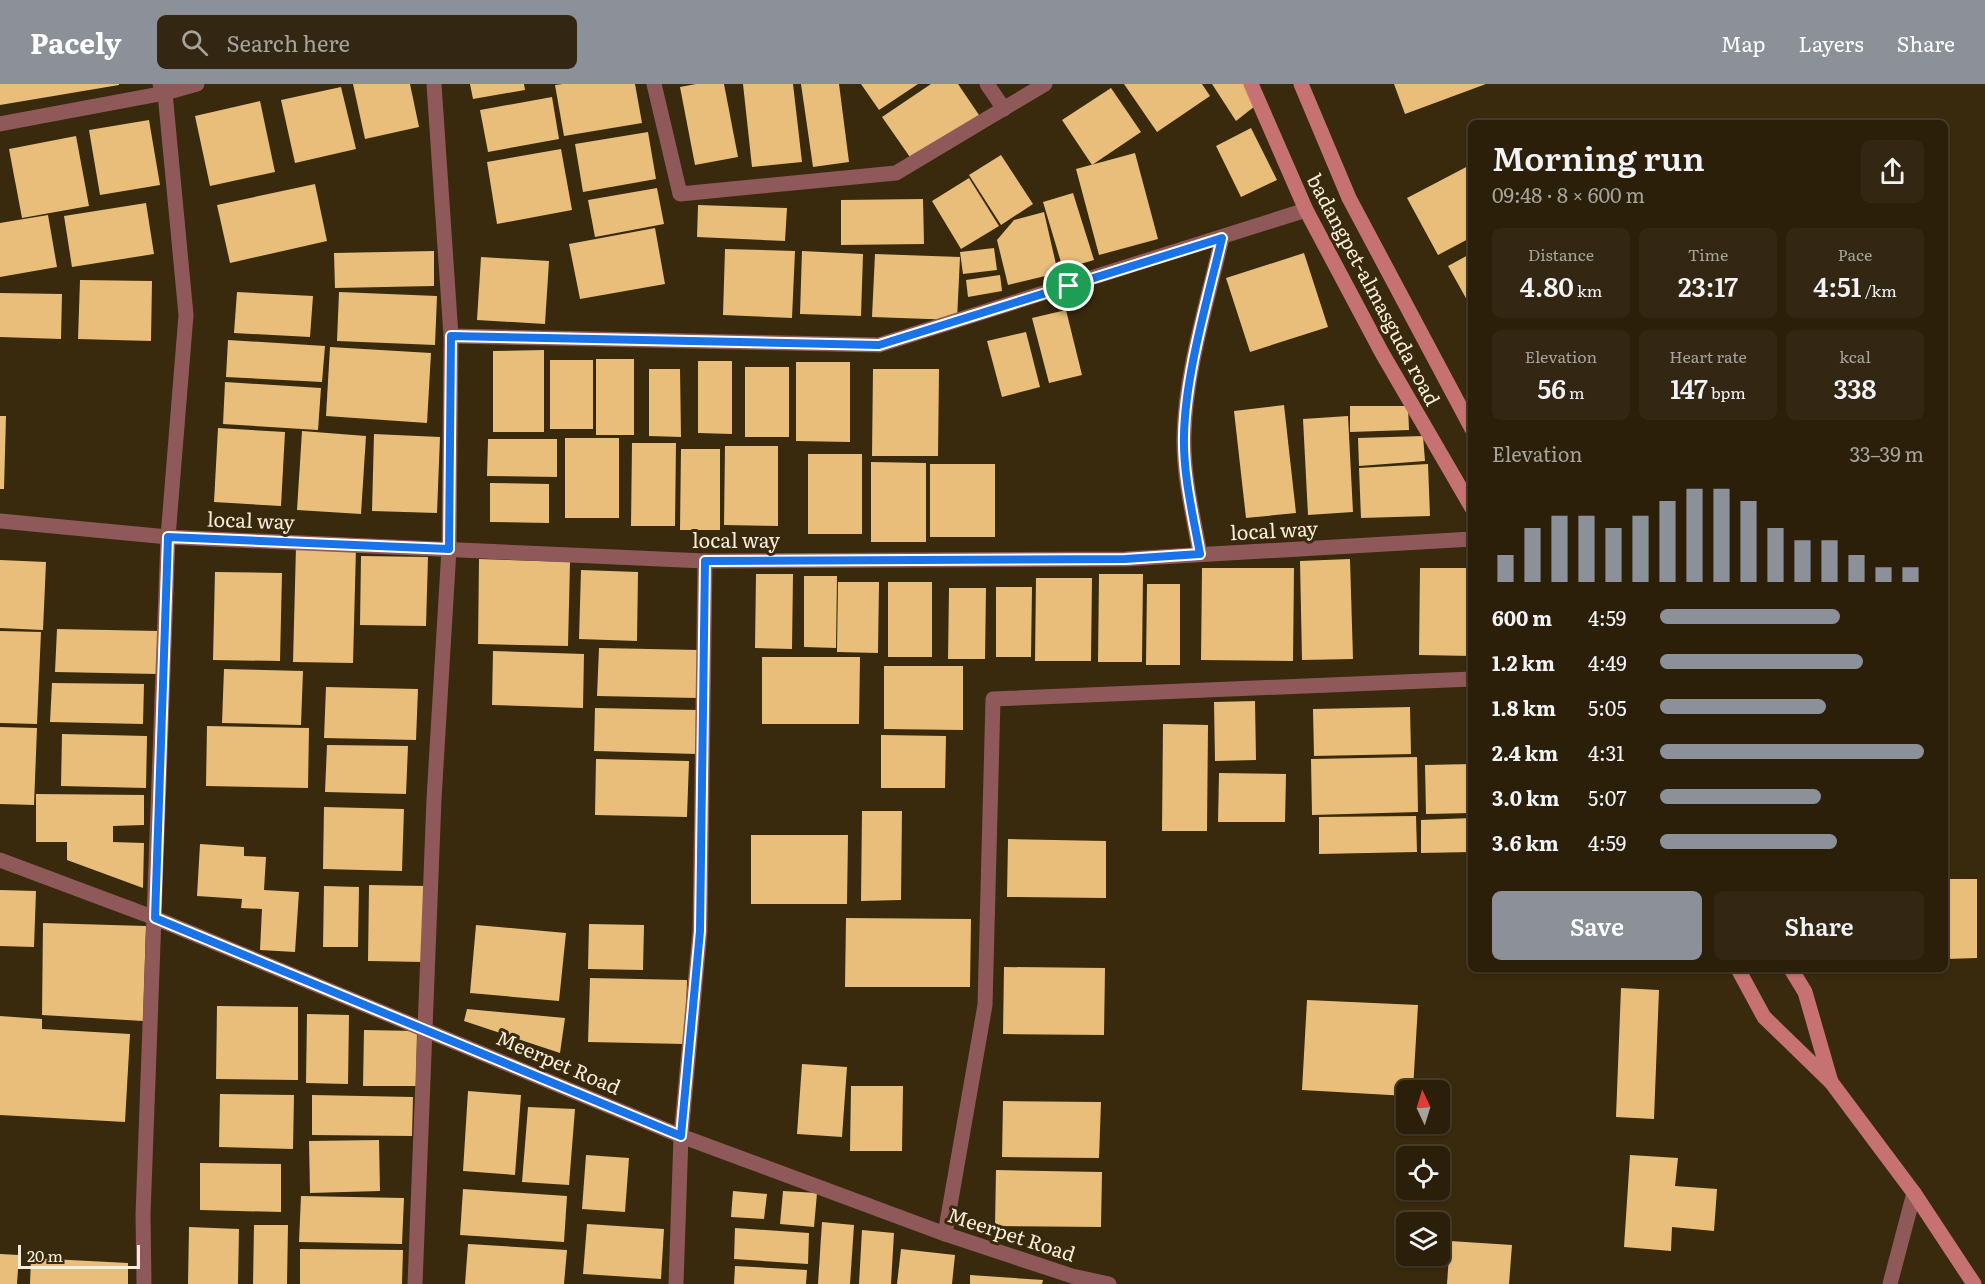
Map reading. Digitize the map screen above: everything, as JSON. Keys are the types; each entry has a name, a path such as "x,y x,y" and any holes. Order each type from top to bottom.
{"street":[{"path":"0,124 163,89 197,84"},
{"path":"415,1284 434,799 449,549 451,336 434,84"},
{"path":"654,84 680,194 896,173 1045,84"},
{"path":"987,84 1004,109"},
{"name":"badangpet-almasguda road","path":"1251,84 1306,210 1382,353 1468,501"},
{"name":"badangpet-almasguda road","path":"1301,84 1349,198 1468,421"},
{"path":"144,1284 143,1215 168,537 186,315 163,89"},
{"path":"451,336 879,345 1306,210"},
{"path":"1200,554 1187,480 1184,436 1187,396 1222,238"},
{"name":"local way","path":"0,521 168,537 705,561 1125,559 1468,539"},
{"path":"676,1284 681,1136 700,931 705,561"},
{"path":"945,1234 985,1005 993,699 1468,679"},
{"name":"Meerpet Road","path":"0,860 155,918 681,1136 1070,1280 1109,1284"},
{"path":"1739,972 1764,1017 1831,1082 1914,1193 1974,1284"},
{"path":"1793,972 1805,992 1831,1082"},
{"path":"1890,1284 1914,1193"}],"building":[{"path":"0,84 119,84 119,85 0,105"},
{"path":"353,84 410,84 419,127 365,139"},
{"path":"470,84 524,84 525,90 473,99"},
{"path":"635,84 642,123 564,136 555,85"},
{"path":"696,84 724,84 738,157 695,165 680,87"},
{"path":"743,84 793,84 802,162 752,167"},
{"path":"801,84 839,84 849,162 813,167"},
{"path":"861,84 918,84 879,110"},
{"path":"931,84 958,84 979,115 912,160 882,117"},
{"path":"1124,84 1202,84 1210,96 1157,132"},
{"path":"1212,84 1244,84 1255,106 1236,121"},
{"path":"1394,84 1486,84 1405,114"},
{"path":"341,87 356,149 295,163 281,100"},
{"path":"1111,88 1141,132 1092,165 1062,120"},
{"path":"552,97 559,139 488,152 480,110"},
{"path":"260,101 275,172 210,186 195,116"},
{"path":"149,120 160,185 100,195 89,130"},
{"path":"1251,128 1277,180 1241,197 1216,146"},
{"path":"648,132 656,179 583,192 575,144"},
{"path":"76,136 89,206 22,218 9,149"},
{"path":"561,149 572,210 497,224 487,162"},
{"path":"1135,153 1158,239 1099,255 1076,169"},
{"path":"1001,155 1033,204 1001,225 969,175"},
{"path":"1468,166 1468,239 1438,255 1407,198"},
{"path":"969,178 999,226 961,249 932,201"},
{"path":"315,184 327,241 230,263 217,205"},
{"path":"657,188 664,224 595,237 588,200"},
{"path":"1073,193 1094,260 1063,269 1043,202"},
{"path":"923,199 924,244 841,245 841,200"},
{"path":"146,203 154,254 72,267 64,216"},
{"path":"698,205 787,208 785,241 697,237"},
{"path":"1044,212 1058,273 1008,285 997,240 1014,220"},
{"path":"48,215 57,267 0,277 0,223"},
{"path":"655,228 665,284 580,299 569,244"},
{"path":"994,248 997,270 963,274 960,252"},
{"path":"725,249 795,251 792,318 723,315"},
{"path":"434,251 434,286 335,288 334,253"},
{"path":"802,251 863,254 861,316 800,314"},
{"path":"1304,253 1328,327 1250,352 1226,278"},
{"path":"875,254 960,257 957,320 872,317"},
{"path":"1468,255 1468,302 1448,266"},
{"path":"481,257 549,261 545,324 477,320"},
{"path":"1000,275 1002,291 968,297 966,280"},
{"path":"80,280 152,281 151,341 78,339"},
{"path":"237,292 313,296 310,337 234,333"},
{"path":"339,292 437,296 435,345 337,341"},
{"path":"0,293 62,294 61,339 0,337"},
{"path":"1066,310 1082,375 1049,383 1032,318"},
{"path":"1026,332 1040,387 1002,397 987,341"},
{"path":"228,340 325,346 322,382 226,377"},
{"path":"330,347 431,353 427,423 326,416"},
{"path":"544,350 544,432 493,432 493,351"},
{"path":"596,359 634,359 634,435 596,435"},
{"path":"550,360 593,360 593,429 550,429"},
{"path":"698,361 732,361 732,434 698,433"},
{"path":"796,362 850,362 850,442 796,441"},
{"path":"745,367 789,367 789,437 745,437"},
{"path":"649,369 680,369 681,437 649,436"},
{"path":"873,369 939,369 938,456 872,456"},
{"path":"225,382 321,388 318,430 223,424"},
{"path":"1284,405 1296,513 1246,518 1234,411"},
{"path":"1350,406 1408,406 1409,430 1350,432"},
{"path":"0,416 6,416 4,489 0,489"},
{"path":"1348,416 1353,512 1308,515 1303,419"},
{"path":"218,428 285,432 281,506 214,502"},
{"path":"302,431 366,436 361,514 297,510"},
{"path":"374,434 440,437 437,513 372,511"},
{"path":"1423,436 1425,461 1359,466 1358,438"},
{"path":"565,438 619,438 619,518 565,518"},
{"path":"488,439 557,439 557,477 487,476"},
{"path":"632,443 676,443 675,526 631,526"},
{"path":"725,446 778,446 778,526 724,525"},
{"path":"681,449 720,449 720,530 680,530"},
{"path":"808,454 862,454 862,534 808,534"},
{"path":"871,462 926,463 926,542 871,542"},
{"path":"930,464 995,464 995,537 930,537"},
{"path":"1428,464 1430,516 1361,518 1359,468"},
{"path":"490,483 549,484 549,523 490,522"},
{"path":"296,546 356,548 353,663 293,662"},
{"path":"361,556 428,557 426,626 360,625"},
{"path":"479,559 570,562 568,646 478,644"},
{"path":"1350,559 1353,659 1302,660 1300,561"},
{"path":"0,560 46,562 43,630 0,628"},
{"path":"1202,568 1294,568 1293,661 1201,660"},
{"path":"1420,568 1468,568 1468,656 1419,655"},
{"path":"581,570 638,572 637,641 579,639"},
{"path":"215,572 282,573 280,661 213,660"},
{"path":"756,574 793,574 792,649 755,648"},
{"path":"1099,574 1143,574 1142,662 1098,662"},
{"path":"804,576 837,576 836,648 804,647"},
{"path":"1036,578 1092,578 1091,661 1035,661"},
{"path":"838,582 879,582 878,653 837,652"},
{"path":"888,582 932,582 932,657 888,657"},
{"path":"1147,584 1180,584 1180,665 1146,665"},
{"path":"996,587 1032,587 1031,657 996,657"},
{"path":"949,588 986,588 985,659 948,659"},
{"path":"57,629 159,631 157,674 55,672"},
{"path":"0,631 41,632 37,724 0,723"},
{"path":"599,648 699,650 698,698 597,696"},
{"path":"493,651 584,654 583,708 492,705"},
{"path":"762,657 860,657 859,724 762,724"},
{"path":"884,666 963,666 963,730 884,729"},
{"path":"224,669 303,671 301,725 222,723"},
{"path":"52,683 144,684 143,724 50,722"},
{"path":"326,687 418,689 416,740 324,738"},
{"path":"1255,701 1256,760 1215,761 1214,702"},
{"path":"1410,707 1411,754 1314,756 1313,709"},
{"path":"595,708 698,710 696,754 594,751"},
{"path":"1163,724 1208,725 1207,831 1162,831"},
{"path":"207,726 309,728 308,788 206,786"},
{"path":"0,727 37,728 34,805 0,804"},
{"path":"62,734 147,736 146,788 61,786"},
{"path":"881,735 946,736 945,788 881,788"},
{"path":"327,745 408,746 406,794 325,792"},
{"path":"1417,757 1418,812 1312,815 1311,759"},
{"path":"596,759 689,761 687,817 595,815"},
{"path":"1468,764 1468,813 1426,814 1425,765"},
{"path":"1219,773 1286,774 1285,822 1218,822"},
{"path":"36,794 144,795 144,825 113,826 113,842 144,843 143,888 67,860 67,842 36,842"},
{"path":"324,807 404,809 402,871 323,869"},
{"path":"862,811 902,811 901,900 861,901"},
{"path":"1416,816 1417,852 1319,854 1319,817"},
{"path":"1468,818 1468,852 1421,853 1421,820"},
{"path":"751,835 848,835 847,904 751,904"},
{"path":"1008,839 1106,841 1106,898 1007,897"},
{"path":"200,844 244,847 244,856 266,857 264,890 299,892 295,952 260,950 262,909 241,908 242,899 197,896"},
{"path":"1948,879 1977,879 1977,958 1948,959"},
{"path":"369,885 427,886 425,962 368,961"},
{"path":"324,886 359,887 358,947 323,947"},
{"path":"0,890 36,891 34,947 0,946"},
{"path":"846,918 971,919 970,987 845,987"},
{"path":"43,923 146,926 143,1021 42,1015"},
{"path":"589,924 644,925 643,970 588,969"},
{"path":"476,925 566,933 559,1001 470,993"},
{"path":"1004,967 1105,968 1104,1035 1003,1034"},
{"path":"590,978 687,980 685,1044 588,1042"},
{"path":"1621,988 1659,990 1654,1119 1616,1117"},
{"path":"1307,1000 1418,1005 1414,1080 1396,1080 1396,1095 1302,1090"},
{"path":"217,1006 298,1007 298,1080 216,1079"},
{"path":"467,1009 565,1018 560,1053 464,1021"},
{"path":"307,1014 349,1015 348,1084 306,1083"},
{"path":"0,1016 42,1019 42,1029 130,1034 125,1122 0,1115"},
{"path":"364,1030 417,1031 416,1086 363,1086"},
{"path":"802,1064 847,1067 842,1137 797,1134"},
{"path":"851,1086 903,1086 902,1151 850,1151"},
{"path":"468,1091 521,1095 515,1175 463,1171"},
{"path":"220,1094 294,1095 293,1149 219,1147"},
{"path":"312,1095 413,1097 412,1136 312,1135"},
{"path":"1003,1101 1101,1102 1099,1158 1002,1157"},
{"path":"528,1107 575,1109 569,1185 522,1182"},
{"path":"379,1140 380,1191 310,1193 309,1141"},
{"path":"586,1155 629,1158 625,1212 582,1209"},
{"path":"1630,1155 1678,1158 1675,1186 1717,1189 1714,1231 1672,1227 1671,1251 1624,1247"},
{"path":"200,1163 281,1164 281,1212 200,1210"},
{"path":"996,1170 1102,1172 1101,1227 995,1226"},
{"path":"463,1189 567,1196 564,1242 460,1235"},
{"path":"733,1191 767,1194 764,1219 731,1217"},
{"path":"783,1191 817,1193 814,1227 780,1224"},
{"path":"301,1196 404,1198 402,1244 299,1242"},
{"path":"822,1222 854,1225 850,1284 818,1284"},
{"path":"587,1224 664,1229 661,1279 583,1274"},
{"path":"254,1225 288,1225 287,1284 253,1284"},
{"path":"189,1227 239,1229 238,1284 188,1284"},
{"path":"735,1228 809,1233 808,1264 734,1259"},
{"path":"862,1230 894,1233 891,1284 859,1284"},
{"path":"1450,1241 1512,1245 1509,1284 1447,1284"},
{"path":"468,1244 567,1250 564,1284 465,1284"},
{"path":"300,1249 403,1250 402,1284 300,1284"},
{"path":"901,1249 955,1255 952,1284 897,1284"},
{"path":"0,1254 19,1255 17,1284 0,1284"},
{"path":"31,1258 128,1263 128,1284 30,1284"},
{"path":"735,1266 807,1270 806,1284 734,1284"},
{"path":"970,1275 1043,1280 1042,1284 970,1284"}],"route":[{"path":"1222,238 1187,396 1184,436 1187,480 1200,554 1125,559 705,561 700,931 681,1136 155,918 168,537 449,549 451,336 879,345 1069,286 1222,238"}]}
